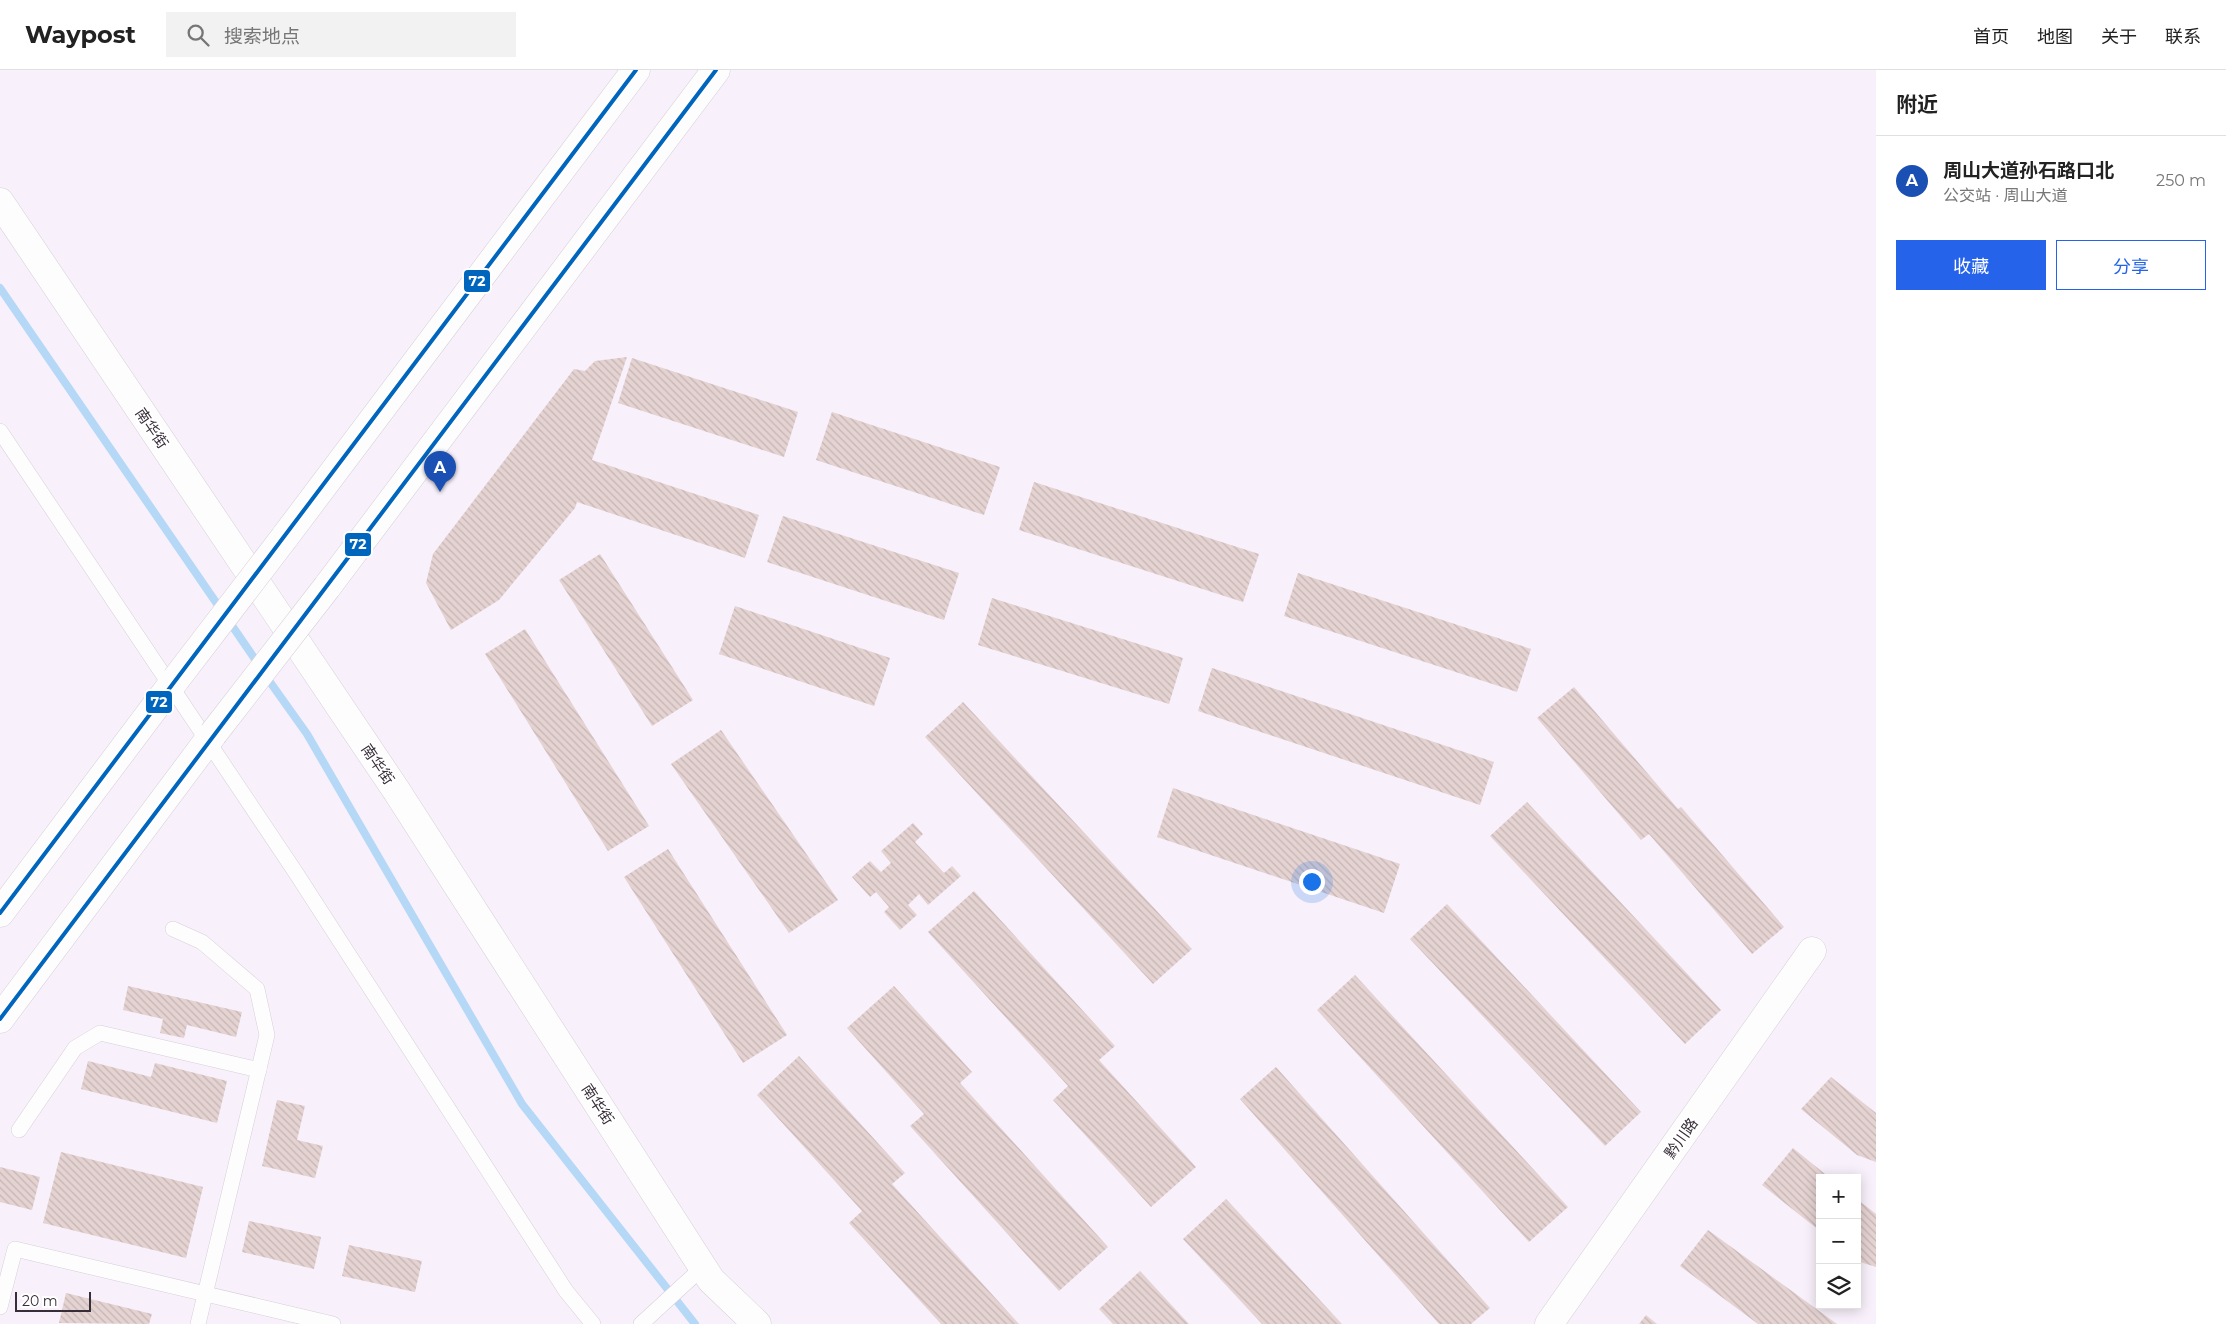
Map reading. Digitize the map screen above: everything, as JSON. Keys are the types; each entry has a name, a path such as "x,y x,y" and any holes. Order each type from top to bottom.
{"main road":[{"path":"0,913 636,70"},
{"path":"0,1019 210,737 327,587 716,70"},
{"name":"南华街","path":"0,202 396,790 711,1280 757,1324"},
{"name":"黔川路","path":"1549,1324 1812,951"}],"lane":[{"path":"0,431 210,737 566,1292 593,1324"},
{"path":"173,929 202,942 257,990 267,1034 198,1324"},
{"path":"18,1130 75,1048 100,1033 259,1070"},
{"path":"0,1307 15,1249 333,1324"},
{"path":"641,1324 703,1267"}],"building":[{"path":"627,357 592,460 759,515 745,558 577,502 575,508 499,600 451,630 426,583 433,554 574,369 585,371 595,361"},
{"path":"632,358 798,412 784,457 618,403"},
{"path":"832,412 1000,467 984,515 816,460"},
{"path":"1034,482 1259,554 1243,602 1019,530"},
{"path":"783,516 959,573 944,620 767,562"},
{"path":"600,554 693,700 652,726 559,580"},
{"path":"1298,573 1531,649 1517,692 1284,616"},
{"path":"992,598 1183,658 1169,704 978,645"},
{"path":"735,606 890,658 874,706 719,654"},
{"path":"525,629 649,826 608,851 485,654"},
{"path":"1212,668 1494,762 1480,805 1198,711"},
{"path":"1574,687 1678,809 1681,807 1784,927 1752,954 1649,834 1641,840 1537,718"},
{"path":"963,702 1192,949 1153,984 925,737"},
{"path":"721,730 838,900 789,933 671,764"},
{"path":"1173,788 1400,864 1384,913 1157,837"},
{"path":"1527,802 1721,1010 1685,1044 1490,836"},
{"path":"913,823 923,834 915,842 944,873 952,866 961,876 928,905 919,894 908,905 917,915 900,930 884,912 889,907 876,892 870,897 852,877 870,861 881,872 891,863 881,851"},
{"path":"668,849 787,1035 743,1063 624,877"},
{"path":"974,891 1115,1046 1099,1060 1196,1167 1151,1207 1053,1100 1068,1086 928,932"},
{"path":"1447,904 1641,1112 1605,1146 1410,939"},
{"path":"1355,975 1568,1207 1529,1242 1317,1010"},
{"path":"128,986 242,1012 236,1037 187,1025 184,1038 160,1033 163,1019 123,1010"},
{"path":"894,986 972,1072 960,1083 1108,1247 1059,1291 910,1126 924,1114 847,1028"},
{"path":"799,1056 905,1173 892,1184 1019,1324 941,1324 849,1223 862,1211 757,1095"},
{"path":"88,1061 151,1077 155,1063 227,1081 217,1123 81,1089"},
{"path":"1276,1067 1490,1308 1471,1324 1439,1324 1240,1099"},
{"path":"1831,1077 1876,1113 1876,1162 1857,1155 1801,1109"},
{"path":"277,1100 305,1106 297,1140 323,1146 315,1178 262,1166"},
{"path":"1793,1148 1825,1174 1816,1174 1816,1228 1762,1185"},
{"path":"61,1152 203,1187 186,1258 43,1223"},
{"path":"0,1167 40,1177 32,1210 0,1202"},
{"path":"1226,1199 1342,1324 1262,1324 1183,1239"},
{"path":"1861,1202 1876,1214 1876,1267 1861,1262"},
{"path":"249,1221 321,1237 314,1269 242,1252"},
{"path":"1708,1230 1837,1324 1758,1324 1680,1266"},
{"path":"349,1245 422,1261 415,1292 342,1276"},
{"path":"1140,1271 1189,1324 1113,1324 1099,1309"},
{"path":"66,1293 152,1314 149,1324 59,1323"},
{"path":"1646,1315 1657,1324 1639,1324"}],"waterway":[{"path":"0,288 259,665"},
{"path":"265,675 307,734 522,1104 695,1324"}],"transit line":[{"name":"72","path":"0,913 636,70"},
{"name":"72","path":"0,1019 716,70"}],"place":[{"name":"周山大道孙石路口北","path":"440,492"}]}
